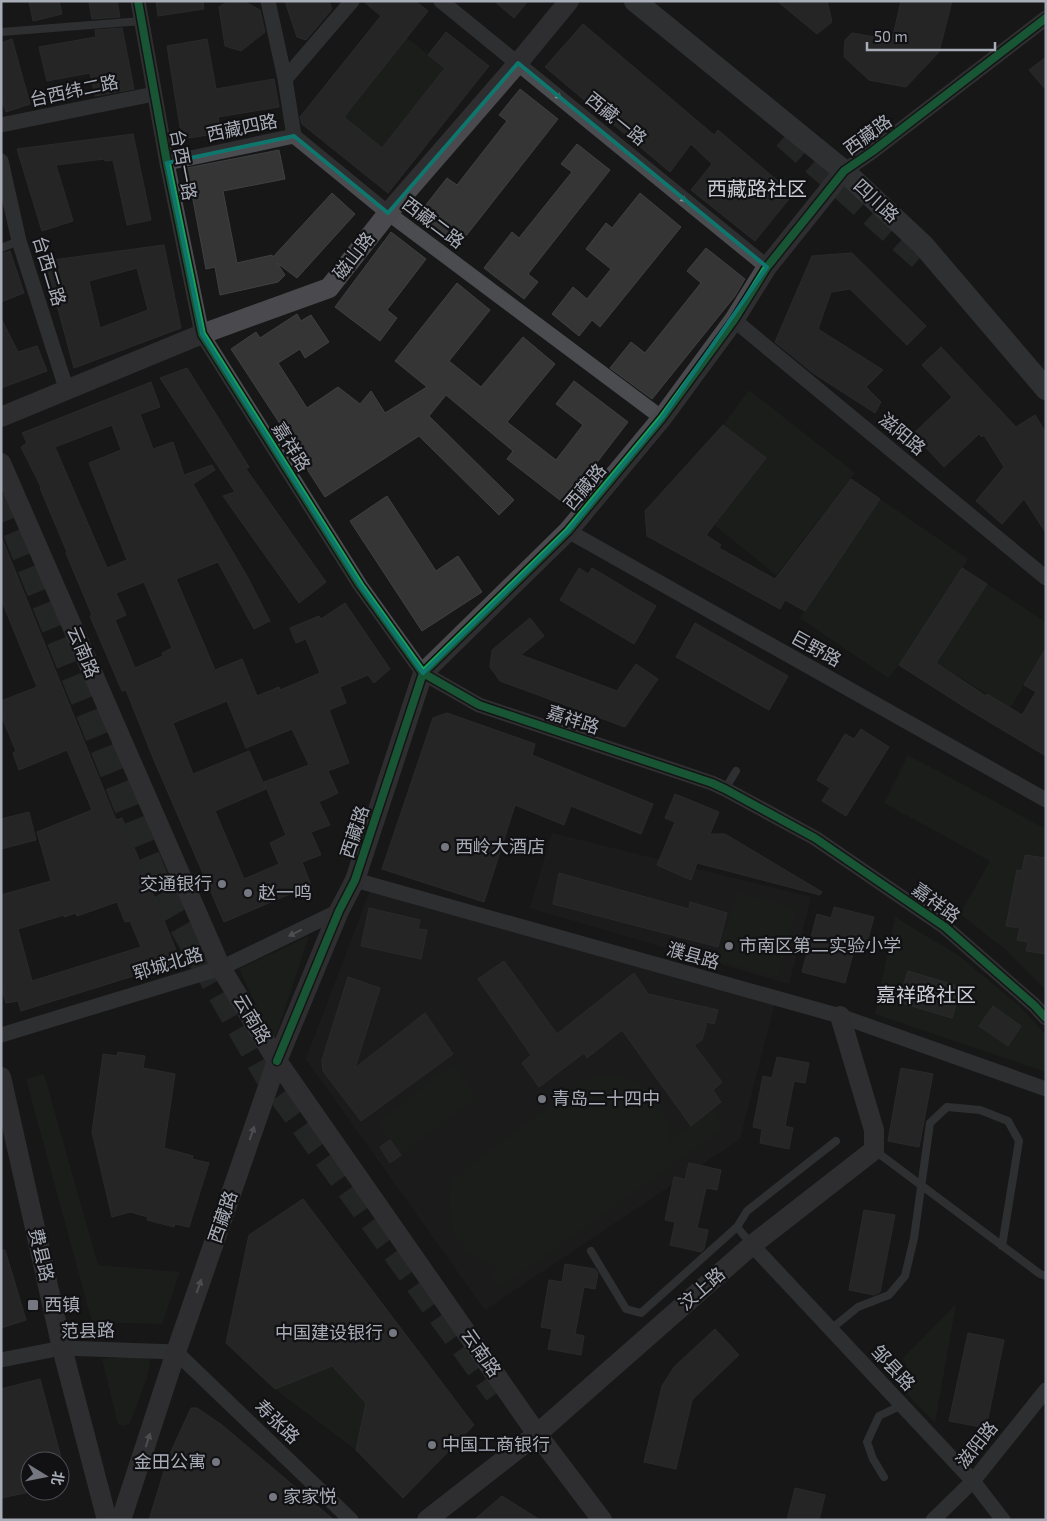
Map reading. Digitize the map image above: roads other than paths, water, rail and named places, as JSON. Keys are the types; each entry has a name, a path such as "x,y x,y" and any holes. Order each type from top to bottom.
{"main road":[{"name":"四川路","path":"635,1 844,171 923,245 1046,389"}],"street":[{"name":"台西一路","path":"138,1 167,163 202,334"},
{"path":"268,1 285,79 294,136"},
{"path":"285,79 352,1"},
{"name":"西藏一路","path":"441,1 767,267"},
{"name":"磁山路","path":"1,417 202,334 329,288 388,213 569,1"},
{"name":"西藏路","path":"121,1520 176,1352 277,1061 338,912 355,880 424,673 568,531 662,418 734,320 767,267 844,171 873,151 1046,18"},
{"name":"台西纬二路","path":"1,125 154,94"},
{"name":"西藏二路","path":"294,136 388,213 662,418"},
{"name":"西藏四路","path":"167,163 294,136"},
{"name":"台西二路","path":"1,161 19,241 67,391"},
{"name":"滋阳路","path":"734,320 1046,578"},
{"name":"嘉祥路","path":"202,334 360,585 424,673 479,705 712,782 815,838 945,927 1034,1005 1046,1018"},
{"name":"云南路","path":"1,463 221,968 277,1061 537,1434 602,1520"},
{"name":"巨野路","path":"568,531 1046,800"},
{"name":"濮县路","path":"355,880 840,1016 1046,1089"},
{"name":"郓城北路","path":"1,1034 221,968 338,912"},
{"path":"840,1016 874,1130 874,1150"},
{"name":"费县路","path":"1,1077 62,1348 107,1520"},
{"name":"汶上路","path":"427,1520 537,1434 752,1245 874,1150"},
{"name":"邹县路","path":"752,1245 973,1481 1003,1520"},
{"name":"范县路","path":"1,1360 62,1348 176,1352"},
{"name":"寿张路","path":"176,1352 352,1520"},
{"name":"滋阳路","path":"933,1520 973,1481 1046,1390"}],"lane":[{"path":"1,32 142,22"},
{"path":"1,248 19,241"},
{"path":"725,790 736,771"},
{"path":"831,1329 858,1307 889,1295 905,1276 914,1238 930,1123 948,1107 980,1110 1008,1121 1019,1141 1002,1246"},
{"path":"591,1251 626,1309 641,1313 737,1228 747,1211 836,1141"},
{"path":"874,1150 1040,1274 1046,1276"},
{"path":"737,1228 752,1245"},
{"path":"884,1477 872,1459 867,1442 879,1416 902,1405"}],"tunnel":[{"path":"785,136 929,265"},
{"path":"1,495 157,882 267,1075 497,1393"}],"place":[{"name":"西岭大酒店","path":"445,847"},
{"name":"交通银行","path":"222,884"},
{"name":"赵一鸣","path":"248,893"},
{"name":"市南区第二实验小学","path":"729,946"},
{"name":"青岛二十四中","path":"542,1099"},
{"name":"西镇","path":"33,1305"},
{"name":"中国建设银行","path":"393,1333"},
{"name":"中国工商银行","path":"432,1445"},
{"name":"金田公寓","path":"216,1462"},
{"name":"家家悦","path":"273,1497"}],"district":[{"name":"西藏路社区","path":"757,189"},
{"name":"嘉祥路社区","path":"926,995"}]}
